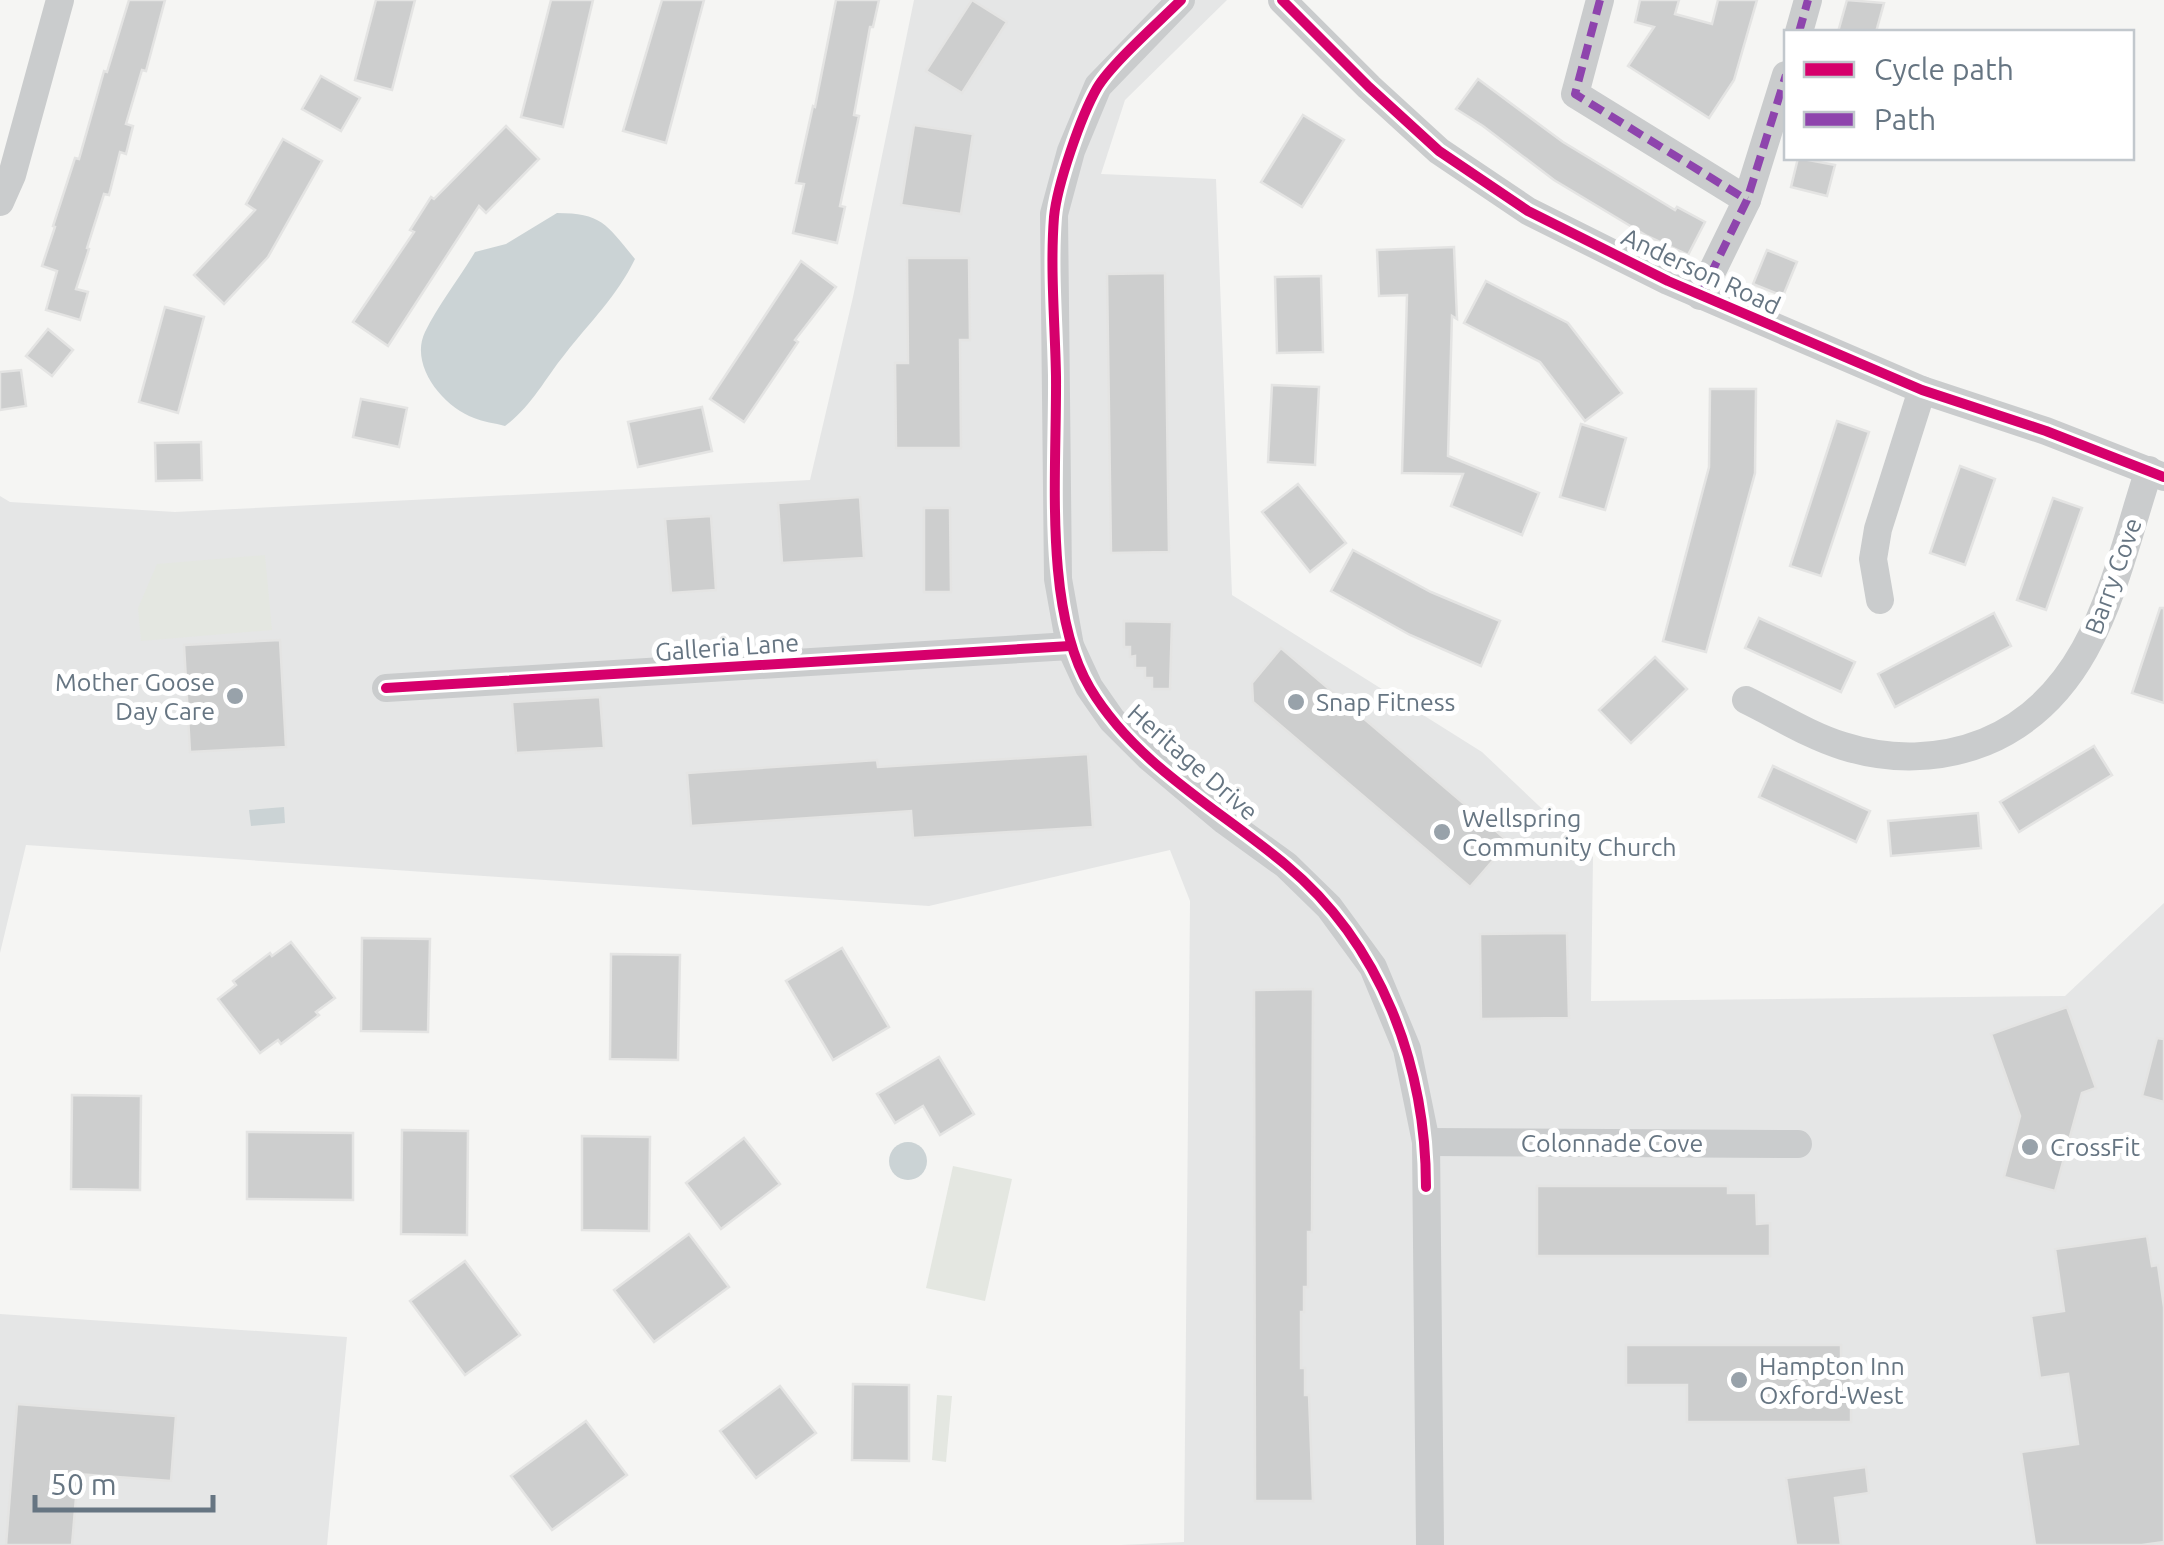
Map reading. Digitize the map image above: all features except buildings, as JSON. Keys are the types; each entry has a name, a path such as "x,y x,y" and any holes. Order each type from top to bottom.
{"street":[{"path":"0,202 12,175 60,0"},
{"name":"Heritage Drive","path":"1180,0 1098,86 1071,151 1054,214 1058,579 1070,646 1112,720 1136,746 1225,821 1286,865 1329,908 1374,967 1408,1049 1426,1142 1430,1545"},
{"name":"Anderson Road","path":"1282,0 1438,151 1528,211 1700,296 1922,390 2157,473"},
{"path":"1600,0 1575,94 1747,200"},
{"path":"1799,30 1808,0"},
{"path":"1700,296 1747,200 1784,81"},
{"path":"1880,600 1872,559 1878,529 1922,390"},
{"name":"Barry Cove","path":"1746,700 1842,746 1901,758 1956,754 2010,732 2044,707 2076,668 2098,626 2157,473"},
{"name":"Galleria Lane","path":"386,688 1070,646"},
{"name":"Colonnade Cove","path":"1426,1142 1798,1144"}],"shaded area":[{"path":"914,0 1227,0 1125,100 1101,174 1216,179 1232,595 1482,752 1593,857 1591,1001 2065,996 2164,903 2164,1545 1121,1545 1184,1542 1190,901 1170,850 929,906 26,845 0,953 0,496 10,502 175,512 810,480 853,297"},
{"path":"557,213 584,215 602,223 635,259 612,297 514,418 505,426 474,418 451,405 425,371 421,345 425,332 475,252 506,244"},
{"path":"265,555 272,630 141,641 138,608 157,564"},
{"path":"284,807 285,823 251,826 249,810"},
{"path":"908,1142 922,1147 927,1161 922,1175 908,1180 894,1175 889,1161 894,1147"},
{"path":"953,1166 1012,1179 985,1301 926,1288"},
{"path":"0,1314 347,1337 327,1545 0,1545"},
{"path":"937,1395 952,1396 946,1462 932,1460"}],"marked path":[{"path":"1600,0 1575,94 1747,200"},
{"path":"1800,30 1808,0"},
{"path":"1700,296 1747,200 1784,81"}],"cycle path":[{"path":"1181,0 1124,55 1097,88 1071,151 1056,203 1052,256 1055,494 1065,619 1075,656 1090,688 1131,740 1180,784 1286,865 1348,931 1392,1010 1407,1052 1424,1141 1426,1187"},
{"path":"1282,0 1439,151 1528,211 1668,281 1922,390 2046,431 2164,477"},
{"path":"386,688 1070,646"}],"place":[{"name":"Mother Goose Day Care","path":"235,696"},
{"name":"Snap Fitness","path":"1296,702"},
{"name":"Wellspring Community Church","path":"1442,832"},
{"name":"CrossFit","path":"2030,1147"},
{"name":"Hampton Inn Oxford-West","path":"1739,1380"}]}
